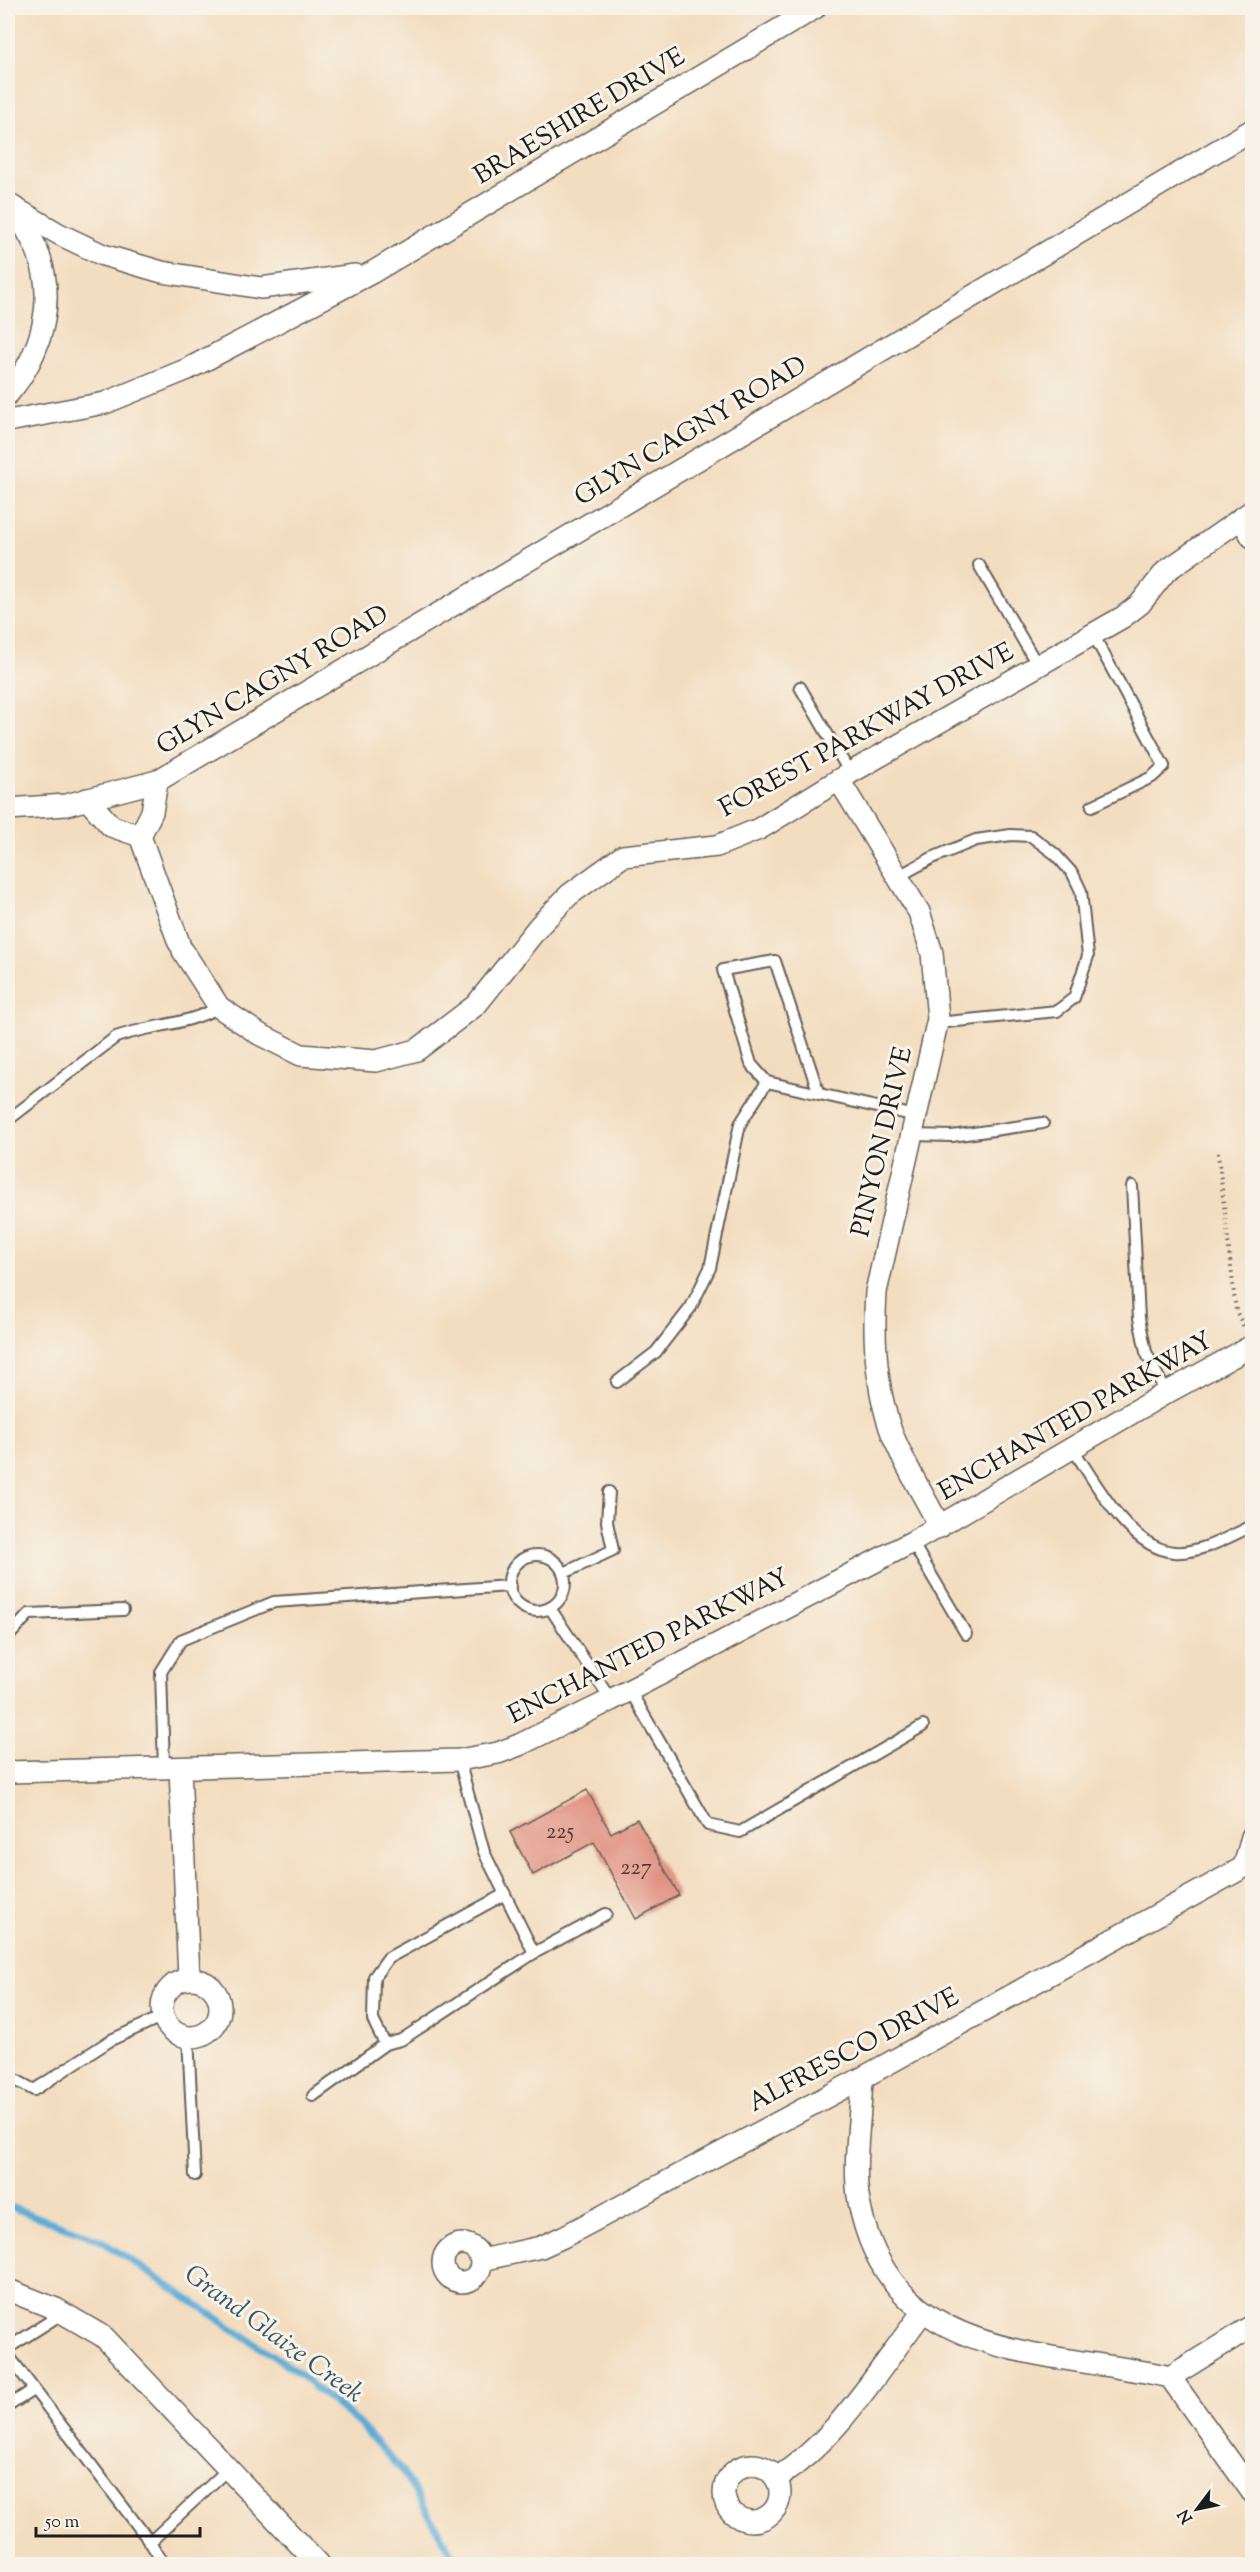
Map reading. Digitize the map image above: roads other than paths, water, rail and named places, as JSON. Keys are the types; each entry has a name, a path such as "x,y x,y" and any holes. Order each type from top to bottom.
{"street":[{"name":"BRAESHIRE DRIVE","path":"8,421 105,403 188,369 373,272 815,8"},
{"name":"GLYN CAGNY ROAD","path":"8,809 66,805 157,781 1252,130"},
{"name":"BRAESHIRE DRIVE","path":"12,208 103,255 162,272 261,288 373,272"},
{"name":"BRAESHIRE DRIVE","path":"8,394 19,381 38,344 47,309 37,249 12,208"},
{"path":"1247,514 1252,537"},
{"name":"FOREST PARKWAY DRIVE","path":"140,836 181,947 219,1007 266,1038 301,1055 376,1061 417,1050 476,1005 538,926 569,895 623,856 717,846 759,829 844,777 1093,634 1140,604 1166,571 1247,514"},
{"name":"PINYON DRIVE","path":"844,777 919,912 932,953 938,1023 876,1292 873,1328 880,1390 891,1430 940,1527"},
{"name":"GLYN CAGNY ROAD","path":"140,836 152,812 157,781"},
{"path":"87,799 111,826 140,836"},
{"name":"ENCHANTED PARKWAY","path":"8,1772 459,1760 498,1754 611,1700 940,1527 1073,1449 1250,1339"},
{"path":"172,1768 189,1979"},
{"name":"ALFRESCO DRIVE","path":"481,2260 541,2247 563,2237 862,2078 1248,1867 1252,1837"},
{"path":"189,1979 199,1980 215,1992 220,2011 214,2026 207,2033 188,2037 175,2033 163,2016 165,1995 179,1982 189,1979"},
{"path":"862,2078 857,2168 859,2201 871,2244 893,2284 922,2313 945,2327 1026,2352 1120,2366 1170,2377 1252,2492"},
{"path":"8,2290 63,2313 104,2337 318,2565"},
{"path":"776,2478 821,2444 922,2313"},
{"path":"1170,2377 1252,2326"}],"lane":[{"path":"979,565 1038,666"},
{"path":"1092,806 1152,777 1164,766 1093,634"},
{"path":"800,687 844,777"},
{"path":"899,876 932,858 976,840 1011,835 1031,836 1055,855 1073,874 1081,891 1088,956 1074,998 1058,1011 938,1023"},
{"path":"819,1094 775,961 723,970 751,1064 767,1082 819,1094 952,1136 1044,1123"},
{"path":"8,1120 87,1056 116,1037 137,1029 203,1016 219,1007"},
{"path":"617,1382 656,1352 692,1307 710,1268 740,1124 767,1082"},
{"path":"1132,1186 1139,1318 1146,1352 1166,1392"},
{"path":"1073,1449 1120,1518 1144,1541 1174,1552 1203,1548 1252,1526"},
{"path":"564,1573 613,1550 607,1522 609,1492"},
{"path":"912,1542 966,1634"},
{"path":"536,1554 553,1559 564,1573 564,1590 561,1598 550,1608 538,1611 521,1606 515,1600 510,1586 514,1567 528,1556 536,1554"},
{"path":"172,1768 161,1672 180,1640 274,1602 510,1586"},
{"path":"550,1608 611,1700"},
{"path":"8,1637 29,1614 123,1610"},
{"path":"629,1689 708,1825 740,1832 923,1726"},
{"path":"459,1760 484,1852 534,1953"},
{"path":"385,2044 373,2020 374,1977 388,1958 505,1894"},
{"path":"313,2096 385,2044 401,2040 534,1953 606,1914"},
{"path":"8,2076 34,2090 111,2040 163,2016"},
{"path":"188,2037 195,2175"},
{"path":"8,2348 63,2313"},
{"path":"8,2355 150,2542 164,2565"},
{"path":"8,2406 33,2390"},
{"path":"150,2542 227,2470"}],"waterway":[{"name":"Grand Glaize Creek","path":"8,2206 100,2240 292,2368 359,2424 403,2472 458,2564"}]}
